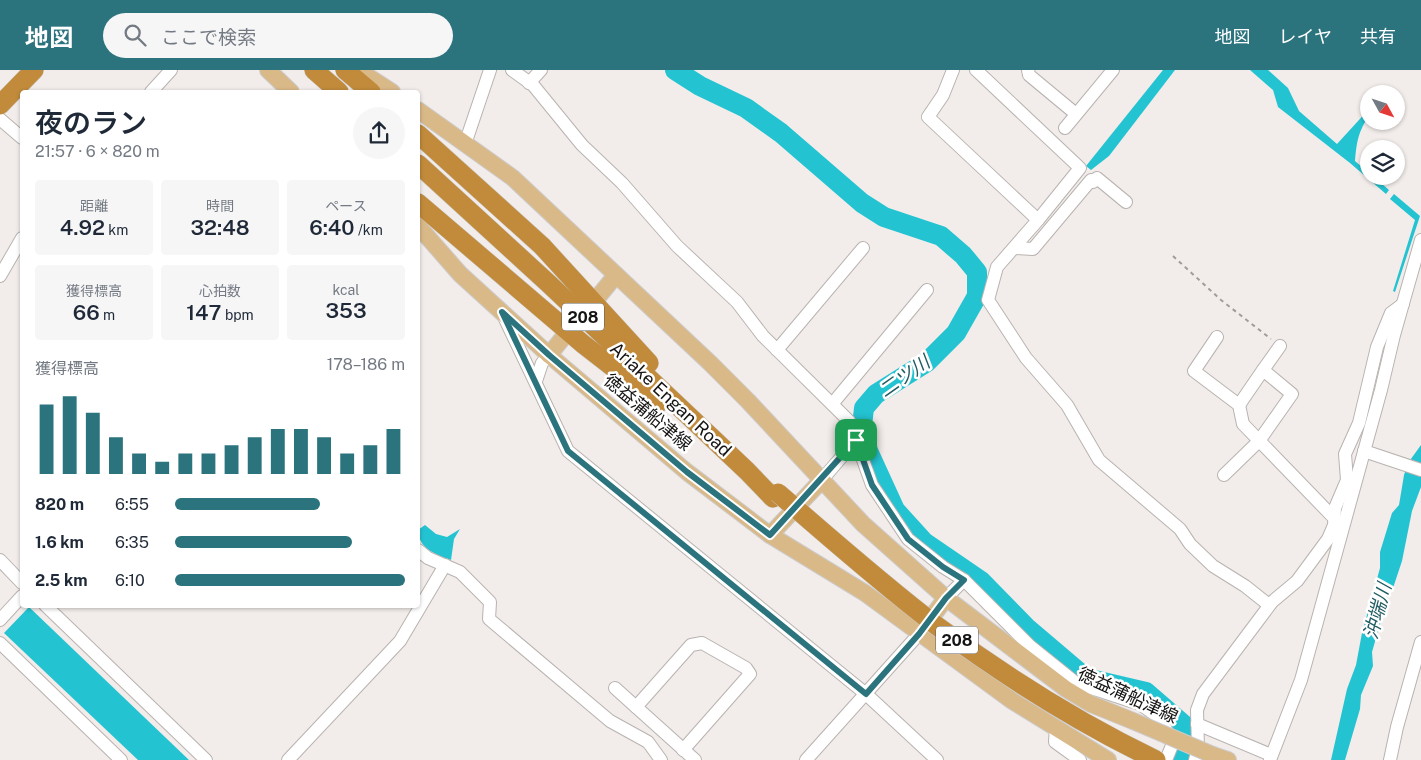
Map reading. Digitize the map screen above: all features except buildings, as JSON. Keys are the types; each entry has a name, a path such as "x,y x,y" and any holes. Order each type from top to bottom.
{"highway":[{"path":"0,105 34,70"},
{"path":"345,70 369,90"},
{"path":"420,136 542,246 748,471"},
{"name":"Ariake Engan Road","path":"420,166 748,471 892,598 996,676 1058,715 1142,760"},
{"path":"420,205 583,344 748,471"},
{"name":"Ariake Engan Road","path":"775,495 896,594 999,670 1116,741 1156,760"}],"main road":[{"path":"268,70 289,90"},
{"path":"358,70 389,90"},
{"name":"徳益蒲船津線","path":"420,111 513,178 710,363 863,524 946,598 1066,690 1092,704 1221,757"},
{"name":"徳益蒲船津線","path":"420,228 460,274 549,355 687,472 770,535 865,593 1011,700 1108,760"},
{"path":"598,298 616,275"},
{"path":"549,355 562,338"},
{"path":"770,535 821,481"},
{"path":"919,634 946,598"}],"street":[{"path":"153,90 171,70"},
{"path":"465,144 490,70"},
{"path":"512,70 529,83 582,146 622,183 677,246 737,302 762,336 833,403 849,421 872,485 908,539 943,567 964,580 1030,646 1076,683 1140,704 1160,718 1173,743 1166,760"},
{"path":"529,83 541,70"},
{"path":"953,70 943,95 928,117 1038,220"},
{"path":"976,70 1080,168 997,267 988,300 1026,358 1067,405 1099,460 1180,529 1190,544 1213,566 1245,586 1269,606"},
{"path":"1028,70 1029,75 1076,114"},
{"path":"1065,128 1113,70"},
{"path":"0,119 20,136"},
{"path":"1014,248 1033,250 1090,180 1093,182 1097,178 1126,202"},
{"path":"1197,724 1271,758 1301,680 1368,452 1403,304 1421,240"},
{"path":"0,276 20,241"},
{"path":"777,350 863,248"},
{"path":"833,403 927,290"},
{"path":"1195,760 1198,750 1197,710 1203,694 1269,606 1297,581 1328,539 1334,525 1335,508 1347,480 1345,454 1359,423 1377,347 1391,313 1403,304"},
{"path":"502,312 568,451 866,694 936,760"},
{"path":"1218,337 1194,370 1239,404 1243,424 1334,518"},
{"path":"1239,404 1280,346"},
{"path":"536,381 542,363 549,355"},
{"path":"1224,475 1259,441 1292,394 1263,370"},
{"path":"821,481 856,440"},
{"path":"1368,452 1421,470"},
{"path":"420,552 428,558 460,572 490,602 489,619 610,721 648,742 661,760"},
{"path":"0,560 20,581"},
{"path":"420,608 445,566"},
{"path":"946,598 964,580"},
{"path":"0,620 20,598"},
{"path":"48,608 206,760"},
{"path":"288,760 400,641 420,608"},
{"path":"806,760 919,634"},
{"path":"1390,760 1397,727 1421,642"},
{"path":"0,643 120,760"},
{"path":"636,707 691,645 702,643 746,668 750,674 683,750"},
{"path":"615,688 695,760"},
{"path":"1056,727 1055,742 1080,760"}],"path":[{"path":"1173,256 1221,300 1280,346"}],"water":[{"path":"1163,70 1175,70 1109,156 1091,170 1086,166"},
{"path":"1250,70 1268,70 1288,88 1299,111 1337,144 1360,119 1361,130 1356,148 1355,161 1360,165 1360,172 1278,107 1273,90"},
{"path":"1376,185 1383,185 1389,190 1386,194"},
{"path":"1394,194 1420,216 1395,292 1393,291 1415,220 1390,199"},
{"name":"沖端川","path":"1421,445 1421,487 1412,511 1402,561 1393,588 1387,598 1387,606 1383,613 1372,652 1373,666 1361,695 1360,709 1345,760 1331,760 1347,689 1356,665 1362,633 1380,568 1380,552 1392,513 1399,505 1408,463"},
{"path":"425,525 436,534 447,537 460,529 454,539 451,560 434,553 424,546 420,539 420,529"},
{"path":"30,608 189,760 138,760 4,633"}],"waterway":[{"name":"二ツ川","path":"675,70 700,86 746,108 781,133 862,203 884,217 941,236 963,255 977,272 977,296 956,333 927,362 876,394 864,408 862,426 868,451 895,510 924,542 981,581 1026,627 1086,678 1146,692 1183,724 1182,760"}],"route":[{"path":"502,312 549,355 687,472 770,535 821,481 856,440 872,485 908,539 943,567 964,580 946,598 919,634 866,694 568,451 502,312"}]}
